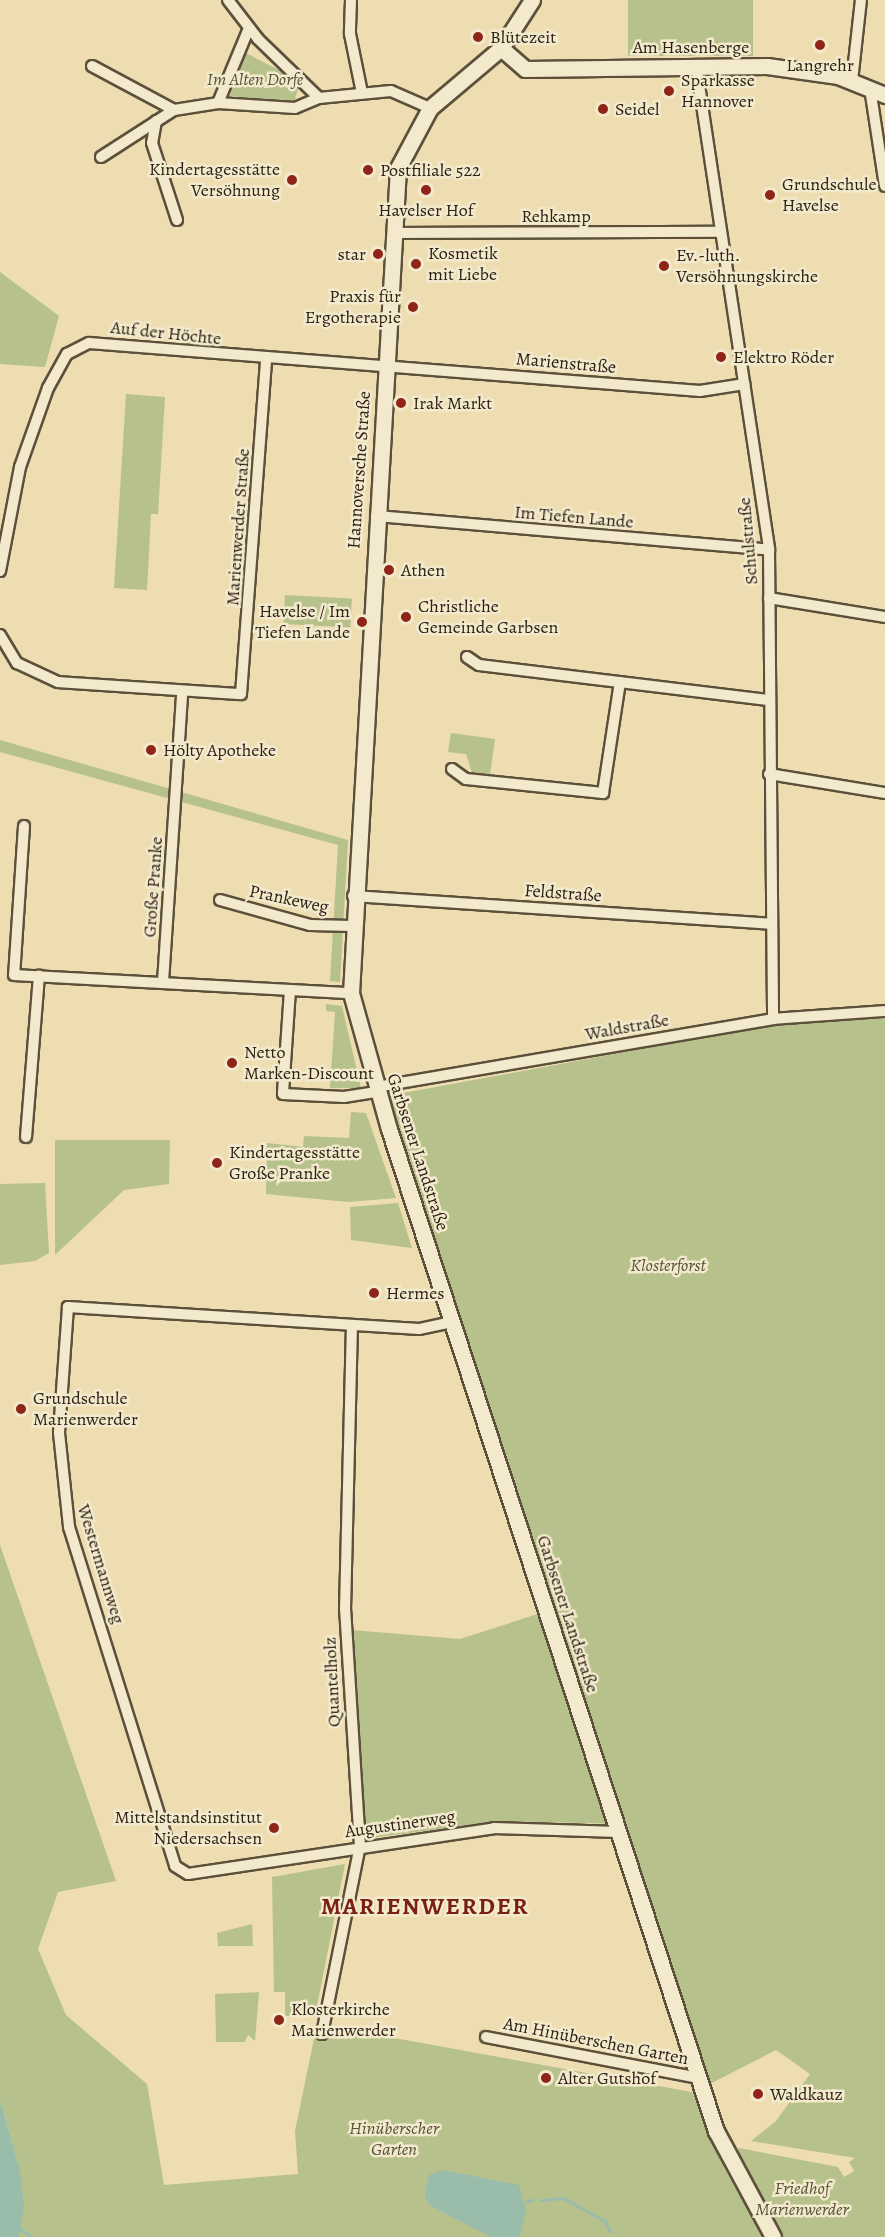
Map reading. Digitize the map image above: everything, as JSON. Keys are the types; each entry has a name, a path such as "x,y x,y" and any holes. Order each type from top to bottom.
{"street":[{"path":"228,0 249,28 319,98"},
{"path":"351,0 350,34 362,93"},
{"name":"Hannoversche Straße","path":"351,993 353,896 398,168 430,108 501,48 532,0"},
{"path":"852,81 861,0"},
{"path":"218,102 249,28"},
{"name":"Am Hasenberge","path":"501,48 525,69 696,65 808,69 852,81 885,95"},
{"name":"Schulstraße","path":"696,65 769,550 768,700 773,1019"},
{"path":"92,66 174,110"},
{"path":"870,88 885,186"},
{"path":"101,157 174,110 218,102 295,108 319,98 362,93 406,94 430,108"},
{"path":"156,121 152,143 177,220"},
{"name":"Rehkamp","path":"393,233 720,232"},
{"name":"Auf der Höchte","path":"0,571 20,467 48,388 67,354 99,342 266,360 386,365"},
{"name":"Marienwerder Straße","path":"182,693 241,694 266,360"},
{"name":"Marienstraße","path":"386,365 700,391 744,384"},
{"name":"Im Tiefen Lande","path":"376,516 769,550"},
{"path":"769,598 885,616"},
{"path":"0,635 16,663 49,679 182,693"},
{"path":"467,657 479,665 768,700"},
{"path":"452,769 466,779 603,793 620,682"},
{"name":"Große Pranke","path":"164,982 182,693"},
{"path":"769,774 885,793"},
{"path":"24,826 14,975 351,993"},
{"name":"Feldstraße","path":"353,896 770,924"},
{"name":"Prankeweg","path":"220,900 310,924 352,926"},
{"path":"26,1137 39,976"},
{"path":"290,990 283,1094 344,1098 377,1090"},
{"name":"Garbsener Landstraße","path":"351,993 377,1090 723,2149 773,2237"},
{"name":"Waldstraße","path":"377,1090 773,1019 885,1011"},
{"name":"Westermannweg","path":"188,1874 175,1866 69,1527 59,1433 68,1307 435,1329 452,1322"},
{"name":"Quantelholz","path":"322,2034 360,1846 345,1610 352,1325"},
{"name":"Augustinerweg","path":"188,1874 360,1846 494,1828 619,1833"},
{"name":"Am Hinüberschen Garten","path":"486,2037 699,2078"}],"green space":[{"path":"628,0 753,0 753,56 628,56"},
{"name":"Im Alten Dorfe","path":"244,52 300,81 294,103 230,96"},
{"path":"0,272 59,316 45,367 0,364"},
{"path":"126,394 165,397 158,514 151,514 147,590 114,588"},
{"path":"285,595 352,599 350,627 283,624"},
{"path":"451,733 495,739 490,775 472,773 466,754 448,752"},
{"path":"0,740 348,840 340,982 330,981 338,845 0,752"},
{"path":"326,1004 342,1006 361,1088 330,1088 335,1012 326,1011"},
{"name":"Klosterforst","path":"885,1018 885,2237 780,2237 734,2155 739,2148 838,2167 844,2177 854,2171 849,2162 855,2158 751,2141 776,2121 810,2074 776,2050 706,2086 622,1824 497,1821 364,1839 351,1630 460,1639 547,1611 387,1096 771,1025"},
{"path":"351,1112 366,1113 396,1198 348,1202 266,1194 267,1143 303,1147 304,1136 349,1138"},
{"path":"55,1140 170,1140 169,1184 124,1190 55,1255"},
{"path":"45,1183 49,1253 35,1261 0,1265 0,1184"},
{"path":"398,1203 412,1248 351,1240 350,1207"},
{"name":"Hinüberscher Garten","path":"0,1545 116,1881 58,1892 38,1949 66,2015 147,2084 164,2185 298,2174 295,2131 317,2024 692,2092 725,2170 763,2237 19,2237 20,2170 0,2100"},
{"path":"345,1864 315,2016 285,2016 285,1992 274,1992 272,1877"},
{"path":"252,1924 253,1946 218,1946 217,1933"},
{"path":"259,1992 255,2041 248,2035 245,2042 216,2042 215,1994"}],"shaded area":[{"path":"0,2100 20,2170 24,2206 19,2237 0,2237"},
{"path":"442,2170 519,2185 526,2212 520,2237 491,2237 431,2206 425,2198 429,2175"}],"waterway":[{"path":"541,2200 563,2198 605,2221 610,2232"},
{"path":"526,2201 533,2200"},
{"path":"19,2228 31,2237"}],"place":[{"name":"Blütezeit","path":"478,37"},
{"name":"Langrehr","path":"820,45"},
{"name":"Sparkasse Hannover","path":"669,91"},
{"name":"Seidel","path":"603,109"},
{"name":"Postfiliale 522","path":"368,170"},
{"name":"Kindertagesstätte Versöhnung","path":"292,180"},
{"name":"Havelser Hof","path":"426,190"},
{"name":"Grundschule Havelse","path":"770,195"},
{"name":"star","path":"378,254"},
{"name":"Kosmetik mit Liebe","path":"416,264"},
{"name":"Ev.-luth. Versöhnungskirche","path":"664,266"},
{"name":"Praxis für Ergotherapie","path":"413,307"},
{"name":"Elektro Röder","path":"721,357"},
{"name":"Irak Markt","path":"401,403"},
{"name":"Athen","path":"389,570"},
{"name":"Christliche Gemeinde Garbsen","path":"406,617"},
{"name":"Havelse / Im Tiefen Lande","path":"362,622"},
{"name":"Hölty Apotheke","path":"151,750"},
{"name":"Netto Marken-Discount","path":"232,1063"},
{"name":"Kindertagesstätte Große Pranke","path":"217,1163"},
{"name":"Hermes","path":"374,1293"},
{"name":"Grundschule Marienwerder","path":"21,1409"},
{"name":"Mittelstandsinstitut Niedersachsen","path":"274,1828"},
{"name":"Klosterkirche Marienwerder","path":"279,2020"},
{"name":"Alter Gutshof","path":"546,2078"},
{"name":"Waldkauz","path":"758,2094"}],"district":[{"name":"MARIENWERDER","path":"425,1907"}],"park label":[{"name":"Friedhof Marienwerder","path":"802,2199"}]}
